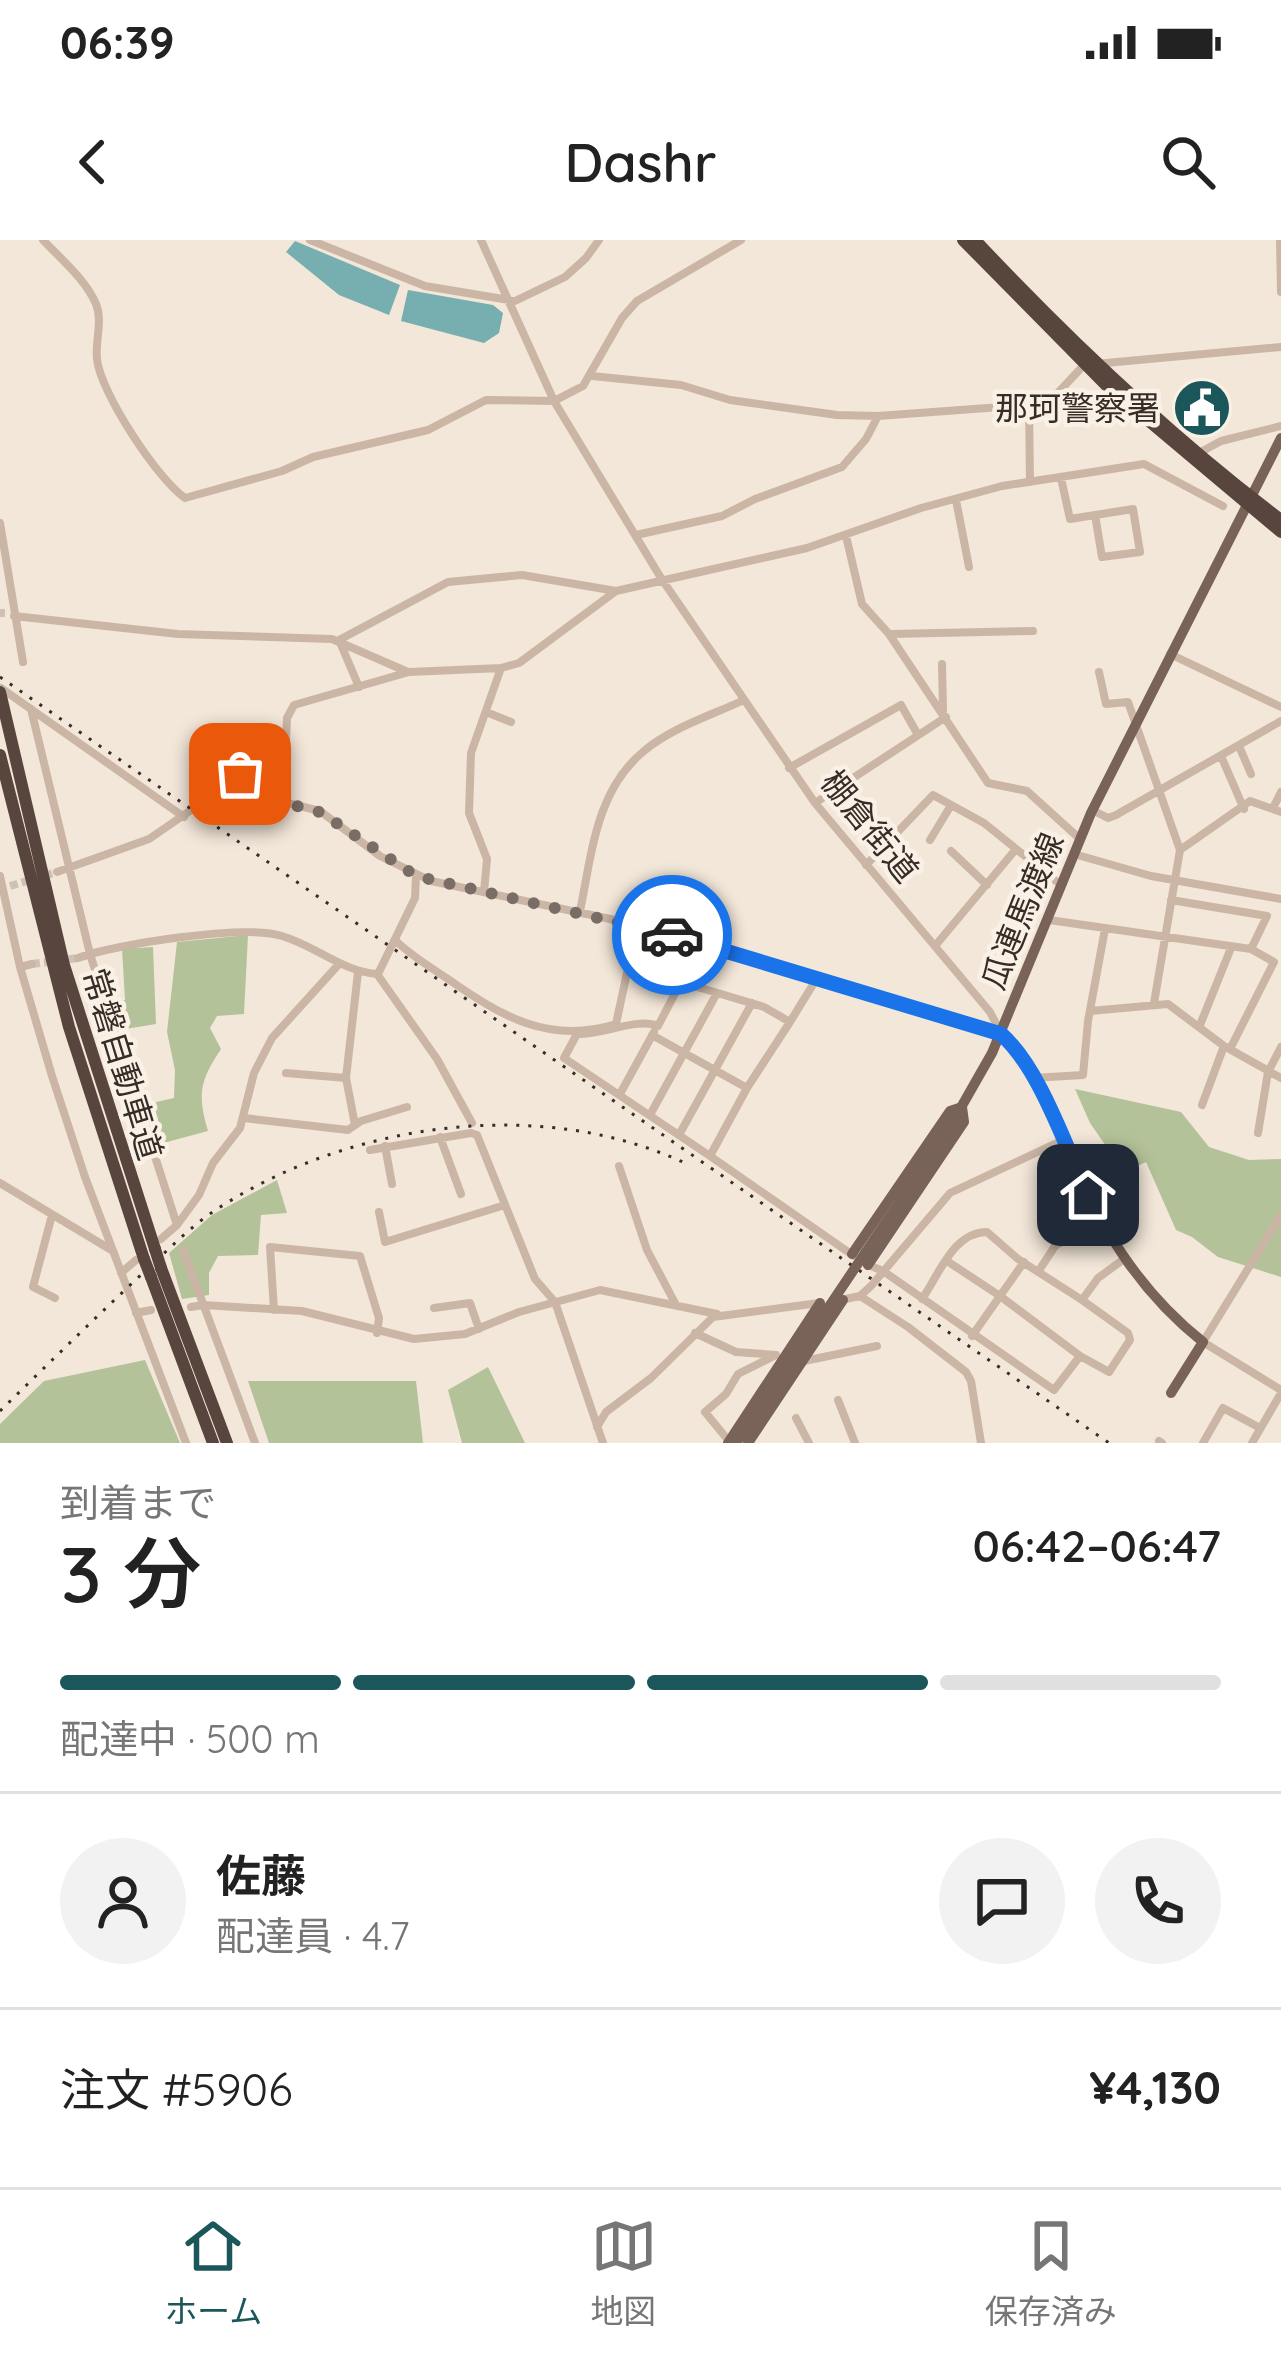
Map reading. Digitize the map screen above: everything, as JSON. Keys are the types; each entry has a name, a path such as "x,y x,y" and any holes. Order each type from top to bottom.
{"highway":[{"path":"963,240 1090,365 1248,501 1281,520"},
{"path":"975,240 1090,365 1198,454 1281,532"},
{"name":"常磐自動車道","path":"0,692 64,965 149,1252"},
{"name":"常磐自動車道","path":"0,755 69,1027 213,1443"},
{"name":"常磐自動車道","path":"156,1272 227,1443"}],"main road":[{"name":"瓜連馬渡線","path":"731,1442 784,1372 962,1107 1001,1034 1092,810 1281,437"},
{"name":"棚倉街道","path":"1001,1034 1012,1043 1033,1078 1099,1219 1124,1259 1166,1310 1203,1342"},
{"path":"852,1255 949,1112 962,1107 964,1122 868,1265"},
{"path":"748,1443 843,1300"},
{"path":"731,1442 781,1354 820,1303"},
{"path":"1172,1393 1203,1342"}],"street":[{"path":"43,240 92,296 99,310 97,362 106,385 166,485 185,498 282,471 313,457 428,430 486,400 554,400 583,386 592,376 598,357 637,301 741,240"},
{"path":"310,240 425,286 515,301 565,277 599,240"},
{"name":"棚倉街道","path":"481,240 554,400 662,578 814,802 990,1012 1001,1034"},
{"path":"1280,240 1281,292"},
{"path":"592,376 681,385 730,400 787,409 878,416 1029,405 1053,398 1090,365 1281,347"},
{"path":"1029,405 1030,482"},
{"path":"635,535 722,516 842,467 878,416"},
{"path":"1198,454 1221,441 1281,426"},
{"path":"240,774 274,770 285,762 286,718 294,705 410,672 519,663 616,591 662,578 807,548 921,508 1030,482 1144,464 1223,506"},
{"path":"1061,478 1070,519 1094,515 1133,509 1139,552 1102,557 1094,515"},
{"path":"956,500 970,568"},
{"path":"0,523 11,614 23,662"},
{"path":"846,536 857,596 889,634 988,783 1027,791 1080,839"},
{"path":"339,640 448,583 522,575 616,591"},
{"path":"11,614 178,634 339,640 410,672"},
{"path":"889,634 1033,632"},
{"path":"339,640 359,687"},
{"path":"1170,654 1281,707"},
{"path":"942,664 945,714"},
{"path":"484,892 487,859 468,797 471,753 501,668"},
{"path":"1099,672 1106,704 1128,702 1180,850 1154,1003"},
{"path":"0,692 184,817"},
{"path":"580,910 599,820 609,791 623,771 647,748 743,700"},
{"path":"789,768 901,705 918,735"},
{"path":"31,710 90,953 177,1225"},
{"path":"486,712 511,722"},
{"path":"814,802 945,714"},
{"path":"1092,810 1108,818 1281,721"},
{"path":"220,746 239,756 240,774 231,789"},
{"path":"1239,746 1251,774"},
{"path":"1221,756 1244,809"},
{"path":"56,872 128,850 216,793 231,789 320,812 416,876 580,910 1001,1034"},
{"path":"1180,850 1250,801 1277,810 1281,792"},
{"path":"866,865 933,795 984,823 1061,885"},
{"path":"930,840 950,807"},
{"path":"935,946 1016,849"},
{"path":"951,851 987,885"},
{"path":"1073,854 1174,880 1281,899"},
{"path":"0,876 52,1076 186,1443"},
{"path":"377,974 415,898 416,876"},
{"path":"1171,900 1267,916 1251,949"},
{"path":"1048,920 1251,949 1277,963 1227,1048 1202,1106"},
{"path":"1033,1078 1083,1075 1105,929"},
{"path":"78,958 236,930 285,936 358,973 377,974"},
{"path":"395,940 475,998 516,1022 543,1029 598,1029 616,1024 628,968 752,1003 790,1022"},
{"path":"1200,1025 1231,948"},
{"path":"20,967 32,964"},
{"path":"122,1273 177,1225 244,1118 250,1084 272,1038 339,964"},
{"path":"356,1125 346,1078 358,973"},
{"path":"377,974 437,1059 472,1123"},
{"path":"710,1156 817,978"},
{"path":"620,1094 681,982"},
{"path":"650,1115 717,993"},
{"path":"679,1135 752,1003"},
{"path":"1090,1011 1168,1004 1227,1048 1281,1078"},
{"path":"747,1088 684,1053 647,1021 597,1035 577,1034 564,1058 1054,1390 1080,1356"},
{"path":"1258,1133 1268,1072 1281,1047"},
{"path":"286,1073 346,1078"},
{"path":"244,1118 348,1130 407,1107"},
{"path":"370,1150 477,1135 535,1279 555,1303 603,1443"},
{"path":"440,1137 461,1194"},
{"path":"191,1307 203,1304 316,1314 377,1333 440,1340 600,1290 719,1314 843,1300 860,1296 950,1193 1063,1140"},
{"path":"385,1146 392,1184"},
{"path":"619,1166 646,1250 676,1304"},
{"path":"0,1183 113,1251"},
{"path":"379,1212 385,1242 505,1205"},
{"path":"52,1215 33,1287 55,1298"},
{"path":"1203,1342 1281,1215"},
{"path":"1038,1272 1055,1246 1099,1219"},
{"path":"922,1299 956,1244 972,1232 987,1232 1128,1333 1130,1340 1109,1372 947,1261"},
{"path":"274,1310 270,1246 360,1256 379,1318 377,1333"},
{"path":"183,1250 255,1443"},
{"path":"1082,1300 1098,1278 1124,1259"},
{"path":"972,1336 1024,1262"},
{"path":"860,1296 966,1372 981,1443"},
{"path":"434,1308 470,1303 479,1329"},
{"path":"136,1313 151,1310"},
{"path":"597,1426 606,1412 651,1378 719,1314"},
{"path":"694,1333 736,1352 781,1354"},
{"name":"棚倉街道","path":"1203,1342 1281,1392"},
{"path":"803,1362 877,1346"},
{"path":"731,1442 705,1412 726,1394 738,1374 781,1354"},
{"path":"1252,1443 1281,1392"},
{"path":"838,1400 856,1443"},
{"path":"1203,1443 1222,1408 1260,1428"},
{"path":"796,1418 809,1443"}],"green space":[{"path":"248,935 244,1014 217,1016 210,1028 221,1049 202,1088 208,1131 156,1145 143,1105 174,1098 175,1070 167,1032 177,942"},
{"path":"153,947 156,1024 119,1030 118,1002 125,1000 122,949"},
{"path":"1075,1089 1181,1112 1209,1147 1249,1160 1281,1159 1281,1277 1218,1257 1176,1230 1146,1162 1124,1172 1090,1123"},
{"path":"277,1180 287,1213 261,1215 258,1255 218,1256 209,1273 209,1295 182,1299 169,1253 212,1215"},
{"path":"145,1360 180,1443 0,1443 0,1424 44,1381"},
{"path":"488,1367 525,1443 462,1443 448,1390"},
{"path":"248,1381 416,1381 423,1443 269,1443"}],"water":[{"path":"295,241 400,285 389,315 339,295 286,252"},
{"path":"408,290 493,305 503,313 499,333 484,343 401,321"}],"tunnel":[{"path":"0,613 5,613"},
{"path":"10,886 57,872"},
{"path":"32,964 78,958"}],"railway":[{"path":"0,677 1109,1443"},
{"path":"0,1411 205,1218 266,1181 323,1157 444,1128 506,1125 568,1129 628,1142 685,1163"}],"way so far":[{"path":"240,774 231,789 320,812 416,876 580,910 672,935"}],"place":[{"name":"那珂警察署","path":"1202,408"}],"route":[{"path":"672,935 1001,1034 1012,1043 1033,1078 1088,1195"}]}
